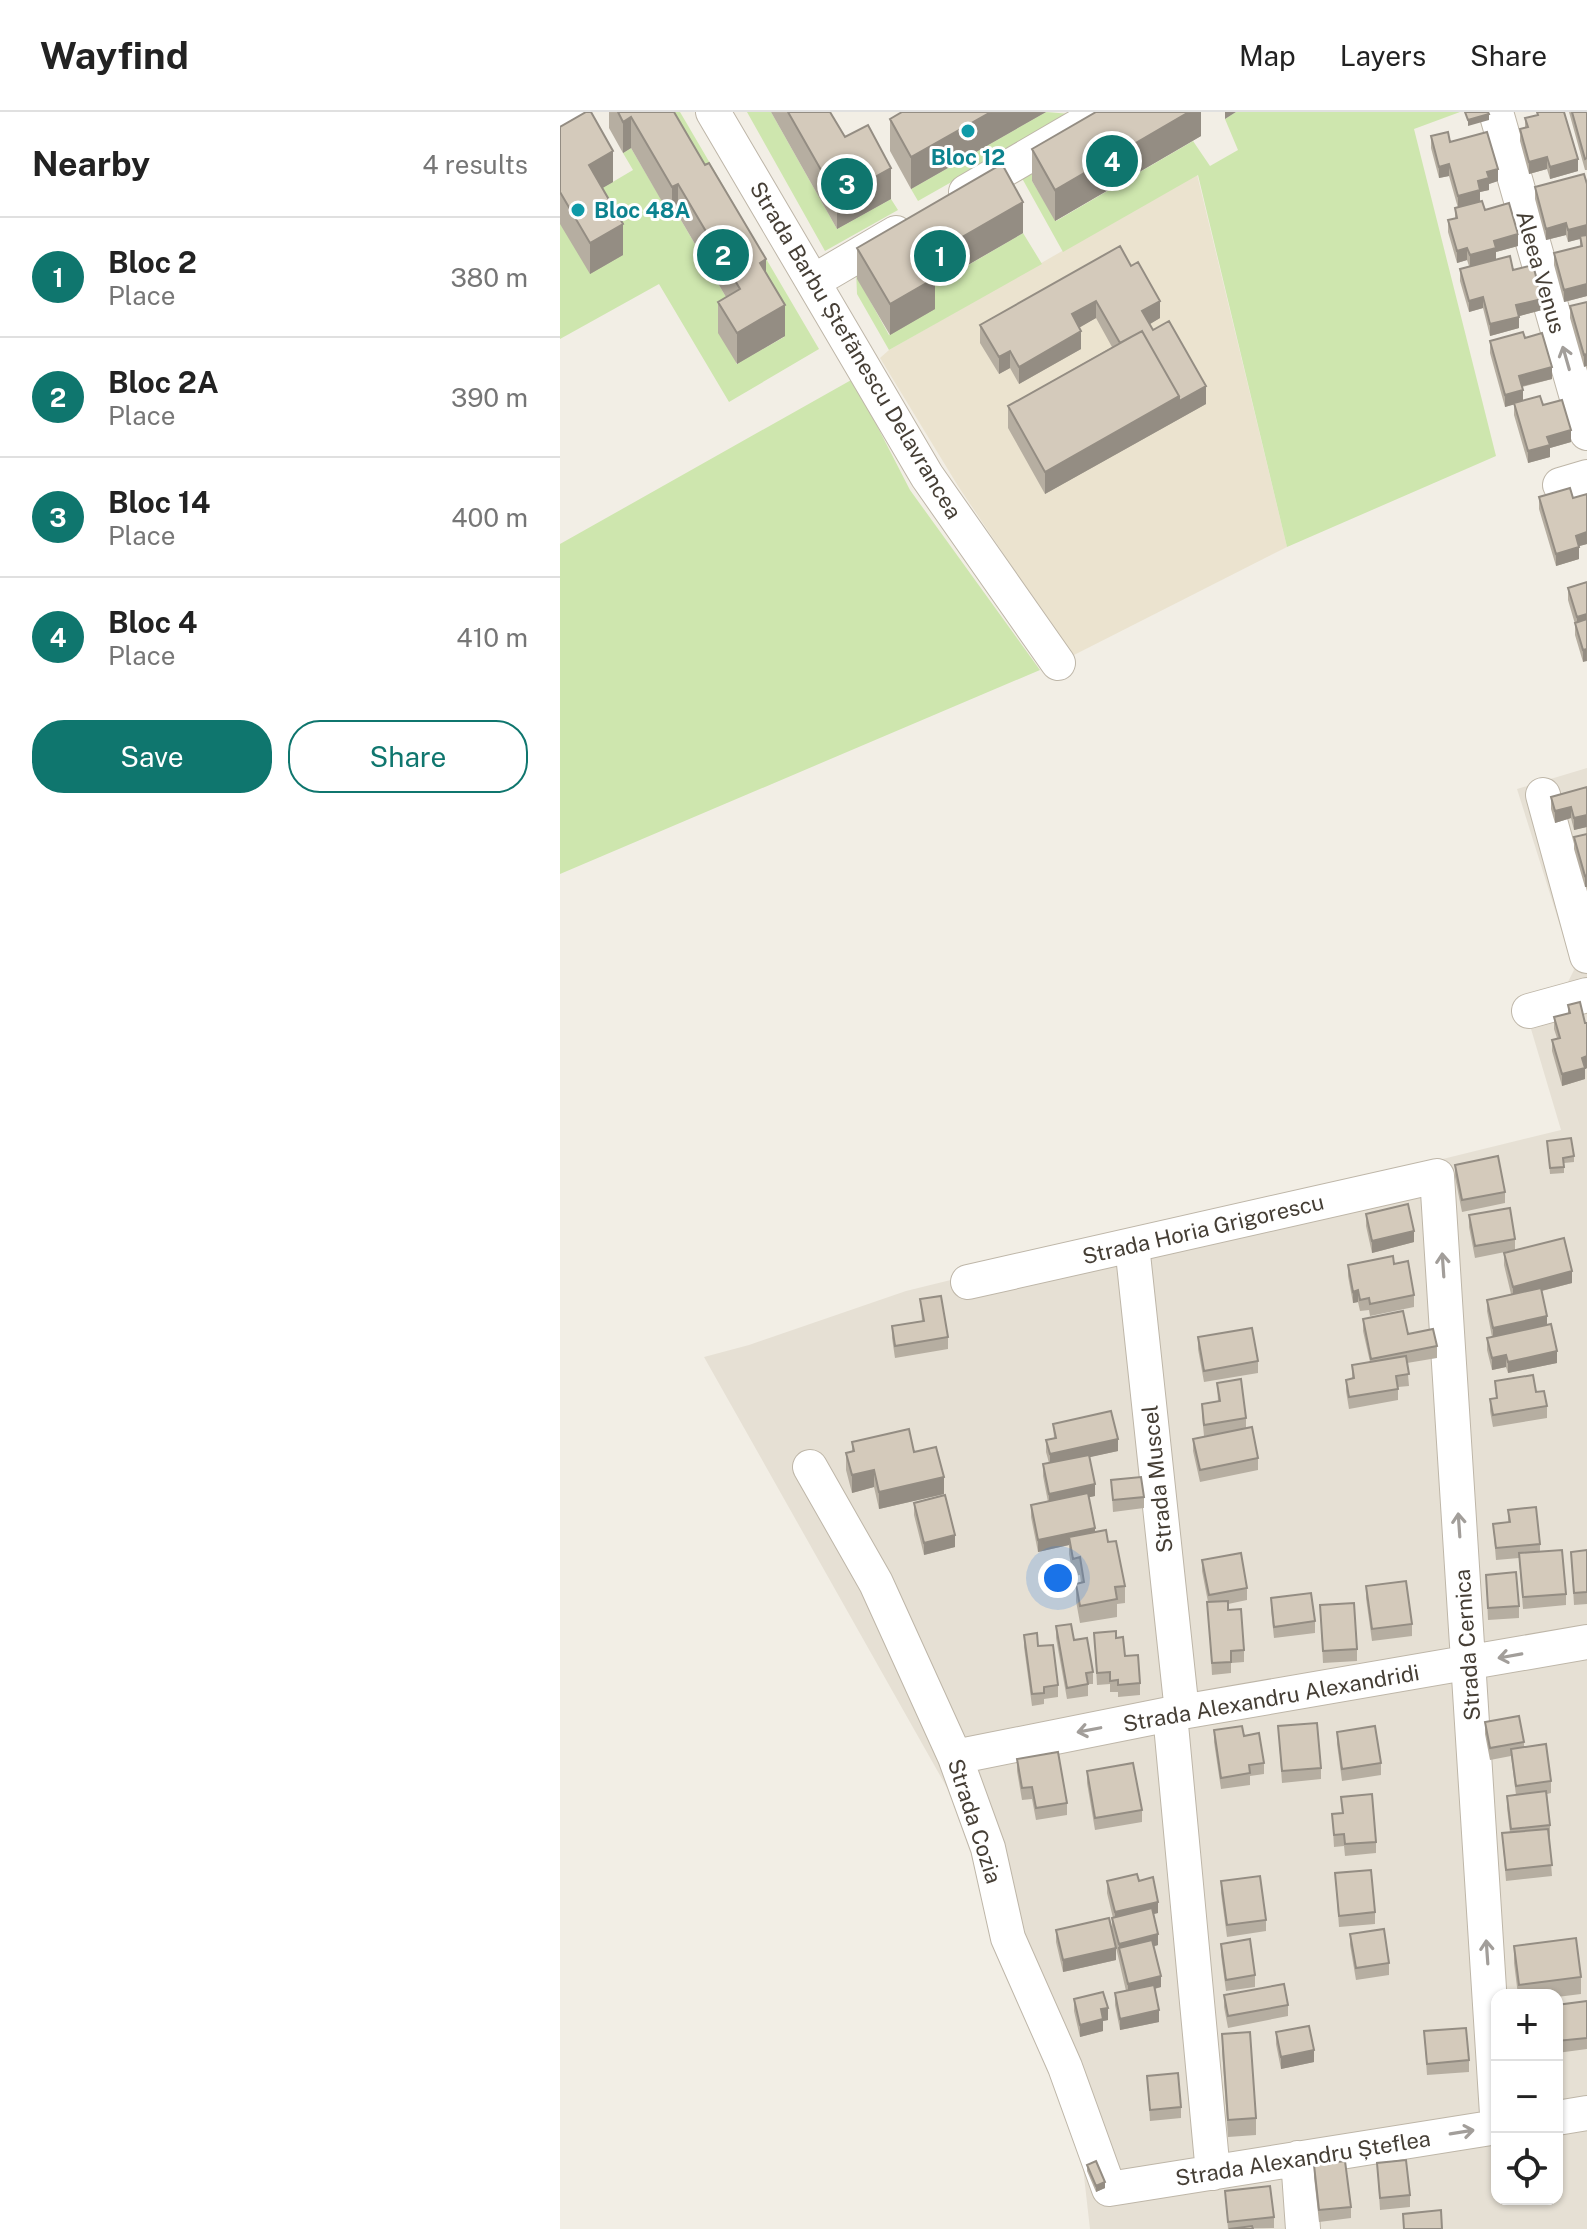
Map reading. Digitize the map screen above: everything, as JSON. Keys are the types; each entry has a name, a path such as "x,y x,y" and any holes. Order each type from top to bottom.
{"street":[{"path":"560,118 570,112"},
{"name":"Strada Barbu Ștefănescu Delavrancea","path":"713,112 927,476 1058,663"},
{"path":"814,281 1103,112"},
{"name":"Aleea Venus","path":"1496,112 1587,433"},
{"path":"1543,795 1587,956"},
{"path":"1529,1011 1587,995"},
{"name":"Strada Horia Grigorescu","path":"968,1282 1437,1176"},
{"name":"Strada Cernica","path":"1437,1176 1494,2061"},
{"name":"Strada Muscel","path":"1132,1245 1176,1713 1213,2173"},
{"name":"Strada Cozia","path":"810,1467 876,1583 955,1757 988,1848 1008,1938 1065,2067 1109,2189"},
{"name":"Strada Alexandru Alexandridi","path":"955,1757 1176,1713 1587,1642"},
{"path":"1563,2117 1587,2113"},
{"name":"Strada Alexandru Șteflea","path":"1109,2189 1491,2128"},
{"path":"1298,2158 1303,2229"}],"shaded area":[{"path":"1197,174 1287,547 1072,656 958,486 880,358 889,350"},
{"path":"1587,768 1587,2229 1090,2229 1080,2141 986,1920 968,1825 704,1357 749,1345 906,1291 1561,1130 1523,1002 1566,986 1574,970 1517,789"}],"green space":[{"path":"655,112 680,112 819,349 729,402 659,284 560,339 560,223 589,196 633,170 623,153 631,148 672,218 678,215 740,321 736,364 784,337"},
{"path":"747,112 771,112 837,229 891,199 898,210 825,251"},
{"path":"1046,112 1071,114 918,201 911,189"},
{"path":"1124,112 1032,181 1056,221 1193,141 1210,166 1238,150 1225,119 1236,112 1460,112 1414,129 1496,456 1287,547 1198,175 1063,252 1018,171"},
{"path":"995,188 858,279 889,335 934,309 924,291 1023,233 1042,264 889,350 857,294 856,267"},
{"path":"853,379 910,490 1040,670 560,874 560,544"}],"building":[{"path":"591,112 613,151 589,165 623,224 590,243 560,192 560,127"},
{"path":"618,112 674,112 705,165 709,163 766,259 760,263 785,305 737,333 718,302 740,289 678,184 672,187 631,117 623,122"},
{"path":"788,112 830,112 845,137 868,125 891,168 837,198"},
{"path":"902,112 991,112 911,157 890,119"},
{"path":"1096,112 1189,112 1055,190 1032,149"},
{"path":"1465,112 1488,112 1489,114 1468,120"},
{"path":"1537,112 1564,112 1578,159 1550,167 1547,157 1529,162 1520,129 1528,127 1525,118 1538,115"},
{"path":"1572,112 1587,112 1585,159"},
{"path":"1448,132 1450,142 1487,132 1498,169 1487,172 1489,178 1478,181 1480,190 1458,196 1449,164 1439,167 1431,136"},
{"path":"1002,164 1023,202 924,259 935,278 890,304 857,248"},
{"path":"1584,174 1587,184 1587,225 1568,230 1566,223 1546,229 1535,187"},
{"path":"1482,201 1485,210 1509,203 1518,234 1494,241 1496,248 1470,255 1467,248 1457,251 1448,220 1457,218 1455,208"},
{"path":"1587,235 1587,284 1564,290 1554,253 1582,246 1580,236"},
{"path":"1120,246 1131,266 1138,262 1160,301 1142,311 1153,330 1169,321 1206,386 1179,401 1142,331 1120,343 1096,301 1072,314 1081,331 1019,367 1010,351 999,357 980,325"},
{"path":"1510,256 1513,270 1533,265 1542,299 1516,305 1519,317 1490,324 1483,297 1469,301 1460,269"},
{"path":"1587,302 1587,354 1584,355 1570,306"},
{"path":"1142,331 1179,396 1045,472 1008,406"},
{"path":"1523,332 1525,338 1542,333 1552,367 1519,376 1523,390 1505,395 1490,341"},
{"path":"1540,396 1543,405 1562,400 1571,430 1547,437 1550,445 1528,451 1514,403"},
{"path":"1570,488 1573,498 1587,494 1587,532 1576,536 1579,547 1556,554 1539,497"},
{"path":"1587,582 1587,614 1577,617 1568,588"},
{"path":"1587,619 1587,649 1583,650 1575,623"},
{"path":"1587,787 1587,815 1574,818 1571,807 1555,811 1551,797"},
{"path":"1587,834 1587,875 1585,876 1574,837"},
{"path":"1580,1002 1587,1023 1587,1056 1582,1058 1585,1068 1562,1074 1552,1040 1560,1038 1554,1017 1570,1013 1568,1005"},
{"path":"1571,1138 1574,1156 1563,1158 1564,1167 1550,1168 1547,1141"},
{"path":"1498,1156 1505,1192 1462,1200 1455,1165"},
{"path":"1408,1204 1414,1231 1372,1241 1366,1214"},
{"path":"1510,1208 1515,1239 1475,1246 1469,1215"},
{"path":"1564,1238 1572,1271 1513,1287 1504,1253"},
{"path":"1393,1256 1394,1264 1408,1261 1414,1295 1370,1304 1369,1298 1360,1300 1358,1290 1353,1292 1348,1265"},
{"path":"1541,1288 1547,1316 1493,1328 1487,1300"},
{"path":"941,1296 948,1337 895,1346 892,1326 924,1321 920,1299"},
{"path":"1403,1311 1408,1334 1433,1329 1437,1346 1371,1359 1363,1319"},
{"path":"1551,1324 1557,1351 1508,1362 1506,1355 1492,1358 1487,1338"},
{"path":"1252,1328 1258,1361 1204,1371 1198,1337"},
{"path":"1406,1356 1409,1374 1396,1376 1398,1389 1349,1397 1346,1380 1354,1378 1352,1365"},
{"path":"1533,1375 1536,1392 1544,1391 1547,1406 1493,1415 1490,1399 1497,1398 1495,1381"},
{"path":"1241,1379 1246,1418 1204,1425 1202,1404 1220,1401 1217,1383"},
{"path":"1111,1411 1118,1439 1050,1454 1046,1440 1056,1438 1053,1424"},
{"path":"1252,1427 1258,1458 1200,1470 1193,1439"},
{"path":"909,1429 914,1452 936,1447 944,1477 879,1492 874,1470 852,1475 846,1453 854,1451 852,1442"},
{"path":"1089,1455 1095,1484 1049,1494 1043,1464"},
{"path":"1141,1477 1144,1497 1113,1500 1111,1480"},
{"path":"1088,1493 1095,1528 1038,1540 1031,1505"},
{"path":"945,1495 955,1535 924,1543 914,1503"},
{"path":"1536,1507 1540,1544 1496,1548 1493,1524 1510,1522 1508,1510"},
{"path":"1106,1530 1108,1542 1116,1541 1125,1586 1115,1587 1117,1599 1080,1606 1076,1584 1084,1582 1080,1557 1073,1559 1069,1537"},
{"path":"1562,1550 1566,1594 1523,1597 1519,1553"},
{"path":"1587,1550 1587,1592 1574,1593 1571,1552"},
{"path":"1241,1553 1247,1588 1209,1595 1202,1560"},
{"path":"1516,1572 1519,1606 1488,1608 1486,1575"},
{"path":"1406,1581 1412,1624 1372,1629 1366,1586"},
{"path":"1311,1593 1315,1621 1274,1627 1271,1598"},
{"path":"1228,1601 1228,1610 1241,1609 1244,1650 1231,1651 1231,1662 1212,1663 1207,1602"},
{"path":"1354,1603 1357,1649 1323,1651 1320,1605"},
{"path":"1071,1624 1074,1640 1087,1638 1093,1672 1086,1673 1088,1684 1067,1688 1056,1626"},
{"path":"1116,1631 1116,1638 1123,1637 1125,1656 1138,1655 1140,1683 1118,1685 1118,1680 1110,1681 1110,1672 1097,1673 1094,1633"},
{"path":"1037,1633 1038,1646 1053,1645 1058,1685 1044,1687 1044,1693 1032,1694 1024,1635"},
{"path":"1519,1716 1524,1742 1490,1748 1485,1722"},
{"path":"1317,1723 1321,1768 1282,1771 1278,1726"},
{"path":"1242,1726 1244,1736 1259,1733 1264,1763 1249,1765 1250,1773 1221,1778 1214,1730"},
{"path":"1375,1726 1381,1763 1342,1769 1337,1732"},
{"path":"1546,1744 1551,1781 1516,1786 1511,1749"},
{"path":"1058,1752 1067,1803 1036,1808 1032,1787 1022,1788 1017,1759"},
{"path":"1133,1763 1142,1810 1095,1818 1087,1771"},
{"path":"1546,1791 1550,1825 1511,1829 1507,1796"},
{"path":"1372,1794 1376,1842 1345,1844 1344,1834 1334,1835 1332,1814 1343,1813 1341,1797"},
{"path":"1548,1829 1552,1865 1506,1870 1502,1833"},
{"path":"1371,1870 1375,1912 1339,1916 1335,1873"},
{"path":"1137,1874 1139,1881 1153,1877 1158,1902 1115,1912 1107,1881"},
{"path":"1260,1876 1266,1920 1227,1925 1221,1881"},
{"path":"1152,1908 1158,1934 1119,1944 1112,1918"},
{"path":"1109,1918 1116,1948 1063,1960 1056,1930"},
{"path":"1384,1929 1389,1963 1356,1968 1350,1934"},
{"path":"1576,1938 1581,1977 1519,1985 1514,1946"},
{"path":"1250,1939 1255,1975 1226,1980 1221,1944"},
{"path":"1152,1940 1161,1976 1128,1984 1119,1948"},
{"path":"1284,1984 1288,2005 1228,2016 1224,1995"},
{"path":"1154,1985 1159,2010 1120,2019 1115,1993"},
{"path":"1103,1992 1108,2008 1101,2009 1103,2019 1080,2025 1074,1999"},
{"path":"1587,2001 1587,2038 1563,2040 1563,2004"},
{"path":"1309,2026 1314,2050 1281,2057 1276,2032"},
{"path":"1466,2028 1469,2060 1427,2064 1424,2031"},
{"path":"1250,2032 1256,2118 1228,2120 1222,2034"},
{"path":"1178,2073 1181,2107 1150,2110 1147,2076"},
{"path":"1406,2160 1410,2195 1380,2198 1377,2163"},
{"path":"1096,2161 1105,2182 1096,2186 1087,2165"},
{"path":"1345,2161 1351,2207 1319,2210 1314,2165"},
{"path":"1270,2186 1274,2217 1228,2222 1225,2191"},
{"path":"1441,2210 1442,2229 1404,2229 1403,2214"}],"place":[{"name":"Bloc 12","path":"968,131"},
{"name":"Bloc 4","path":"1112,161"},
{"name":"Bloc 14","path":"847,184"},
{"name":"Bloc 48A","path":"578,210"},
{"name":"Bloc 2A","path":"723,255"},
{"name":"Bloc 2","path":"940,256"}]}
